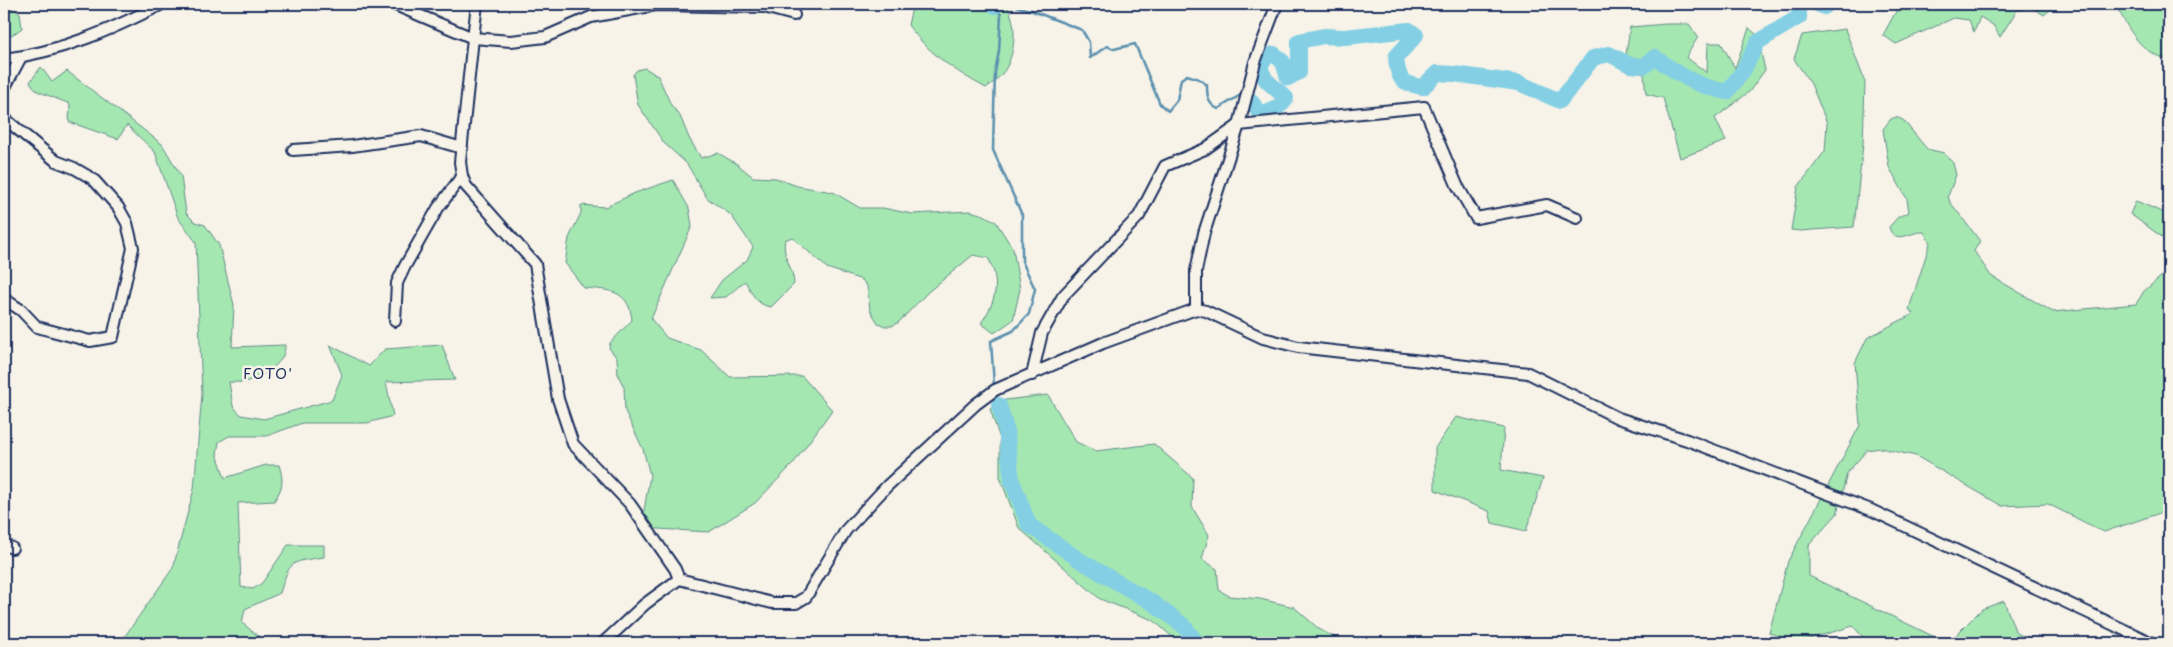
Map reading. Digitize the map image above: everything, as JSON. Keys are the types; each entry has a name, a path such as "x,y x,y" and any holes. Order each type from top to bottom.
{"street":[{"path":"4,59 21,57 80,41 111,29 162,4"},
{"path":"393,4 473,38 511,41 545,37 591,17 656,5 764,7 794,15"},
{"path":"477,4 462,148 462,176 466,186 535,264 558,399 573,444 630,504 674,568 679,579"},
{"path":"1196,310 1196,272 1204,233 1239,125 1255,62 1277,4"},
{"path":"4,89 21,57"},
{"path":"1032,375 1042,334 1063,296 1139,216 1165,166 1205,149 1239,125 1424,107 1457,185 1476,218 1547,205 1577,218"},
{"path":"4,118 56,161 74,168 93,179 118,207 127,223 133,248 113,336 90,341 37,327 21,310 4,299"},
{"path":"293,150 352,146 421,136 462,148"},
{"path":"395,321 397,283 438,208 462,176"},
{"path":"679,579 772,603 796,603 806,597 846,530 887,486 976,404 995,390 1103,343 1196,310 1206,311 1264,338 1298,347 1528,373 1618,418 1687,440 1871,510 2152,643"},
{"path":"603,643 645,604 679,579"}],"green space":[{"path":"4,4 20,13 22,28 11,36 4,34"},
{"path":"913,4 1005,4 1012,20 1014,40 1010,59 1001,75 986,88 943,61 925,45 908,25"},
{"path":"1900,4 2057,4 2044,15 2031,7 2017,10 2000,37 1993,25 1980,17 1974,32 1969,20 1954,18 1896,44 1883,35"},
{"path":"2115,4 2169,4 2169,59 2150,52 2136,39"},
{"path":"1689,24 1698,37 1686,57 1707,73 1708,43 1721,43 1735,68 1749,28 1757,35 1765,70 1749,92 1715,118 1726,141 1680,158 1663,98 1646,94 1644,74 1624,69 1630,27"},
{"path":"1845,29 1865,82 1863,144 1854,227 1791,230 1798,187 1825,151 1827,123 1811,84 1794,59 1802,35"},
{"path":"41,67 52,82 67,71 162,144 181,176 186,213 195,222 205,225 219,245 234,305 232,347 285,345 282,357 278,363 267,372 246,382 229,382 233,406 241,415 264,419 332,400 342,375 330,345 369,366 385,349 442,345 455,380 386,382 393,416 367,423 302,423 267,436 229,436 219,442 217,454 225,478 266,465 279,465 282,476 281,488 274,501 238,503 241,587 253,589 262,583 288,545 324,545 324,557 304,560 293,564 289,568 280,593 245,609 242,623 267,643 120,643 173,568 194,489 202,394 196,242 178,218 155,152 127,125 118,139 69,122 70,104 37,91 30,82"},
{"path":"645,68 658,76 671,105 680,116 689,138 701,158 718,153 737,164 753,177 776,178 797,186 833,192 860,208 883,208 912,214 970,211 984,215 996,222 1013,249 1020,289 1013,320 994,333 981,323 993,299 995,283 988,258 973,255 928,292 899,322 892,326 885,326 878,323 870,310 867,286 862,280 827,268 792,237 785,240 784,246 794,284 771,307 758,301 745,281 726,297 710,298 722,280 747,260 753,247 731,215 707,198 687,164 664,143 638,105 633,75 637,70"},
{"path":"1896,117 1903,120 1927,149 1944,153 1953,163 1956,175 1948,196 1950,202 1980,241 1974,251 1991,276 2053,312 2136,304 2144,291 2169,270 2169,515 2163,512 2104,532 2048,504 2002,506 1916,456 1880,448 1867,450 1847,473 1837,514 1809,545 1809,576 1947,643 1868,643 1853,626 1799,642 1769,633 1788,561 1860,425 1855,363 1867,338 1913,314 1909,309 1930,243 1924,232 1899,237 1891,233 1889,227 1898,217 1909,212 1907,199 1889,167 1883,129 1891,119"},
{"path":"673,180 689,208 692,226 651,319 667,338 701,350 730,377 802,376 832,410 793,464 755,503 709,532 641,528 650,475 643,449 625,411 624,387 618,375 617,358 609,348 610,343 632,320 630,310 627,302 616,293 601,289 584,288 565,263 569,238 581,213 581,205 605,207 635,193"},
{"path":"2136,201 2169,215 2169,242 2130,214"},
{"path":"1048,395 1076,442 1096,451 1154,444 1193,478 1192,507 1209,535 1202,559 1217,569 1219,590 1229,596 1260,599 1294,607 1319,629 1345,643 1179,643 1153,620 1100,599 1019,528 1000,477 1000,439 990,409 1005,400"},
{"path":"1456,417 1504,428 1501,470 1543,478 1526,531 1492,523 1489,511 1435,490 1435,448"},
{"path":"2004,601 2016,633 2039,643 1948,643 1982,609"}],"waterway":[{"path":"1251,101 1258,111 1268,113 1282,104 1286,98 1266,80 1260,68 1264,58 1274,54 1283,62 1288,78 1299,72 1299,41 1324,36 1345,37 1409,30 1416,35 1396,57 1398,71 1402,79 1416,86 1423,87 1437,73 1454,74 1519,83 1560,101 1593,58 1609,54 1630,65 1644,66 1655,57 1689,79 1707,87 1727,92 1743,71 1758,42 1799,17 1799,6 1802,4"},
{"path":"1817,4 1824,7 1828,4"},
{"path":"995,6 1015,6 1030,10 1082,30 1089,42 1090,58 1107,46 1114,49 1135,44 1160,104 1168,111 1177,100 1181,79 1187,75 1199,79 1207,85 1209,100 1218,109 1242,94"},
{"path":"994,386 991,341 1013,331 1029,314 1035,289 1022,261 1022,215 993,150 995,72 999,51 1001,15 995,6"},
{"path":"999,405 1006,429 1012,481 1029,525 1081,561 1153,603 1184,626 1197,643"}],"district":[{"name":"FOTO'","path":"268,372"}]}
